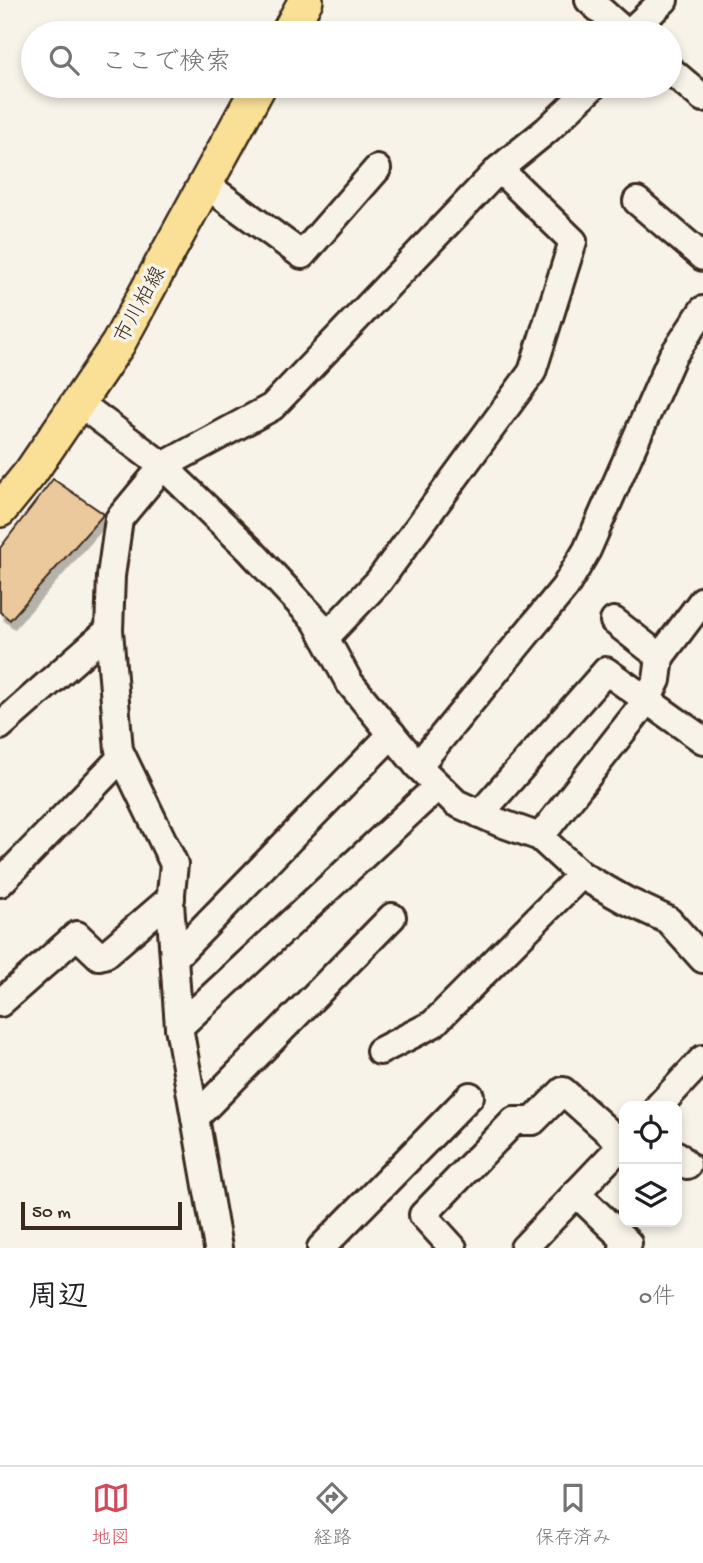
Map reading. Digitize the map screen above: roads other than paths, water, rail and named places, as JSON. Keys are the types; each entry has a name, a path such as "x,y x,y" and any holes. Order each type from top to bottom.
{"main road":[{"path":"295,21 306,0"},
{"name":"市川柏線","path":"0,510 31,472 118,344 252,98"}],"street":[{"path":"589,0 613,21"},
{"path":"640,21 664,0"},
{"path":"682,80 703,98"},
{"path":"218,1248 178,1027 171,898 174,864 119,750 109,630 111,576 119,519 163,466 272,407 499,169 547,131 581,98"},
{"path":"205,184 302,255 377,169"},
{"path":"325,638 379,581 532,372 573,241 499,169"},
{"path":"637,201 703,257"},
{"path":"418,766 565,587 587,550 672,357 703,310"},
{"path":"79,403 163,466 248,548 316,621 349,682 418,766 456,803 540,837 581,875 668,920 703,959"},
{"path":"540,837 647,700 657,680 660,657 703,600"},
{"path":"614,621 660,657"},
{"path":"0,726 109,630"},
{"path":"480,814 606,671 703,740"},
{"path":"174,958 392,734"},
{"path":"0,883 122,757"},
{"path":"178,1027 438,786"},
{"path":"380,1051 433,1024 581,875"},
{"path":"0,1003 77,935 99,956 106,954 171,898"},
{"path":"195,1118 392,917"},
{"path":"664,1101 703,1059"},
{"path":"453,1248 424,1215 514,1121 533,1121 563,1091 619,1140"},
{"path":"321,1248 470,1096"},
{"path":"524,1248 619,1148"},
{"path":"576,1193 628,1243 623,1248"}]}
